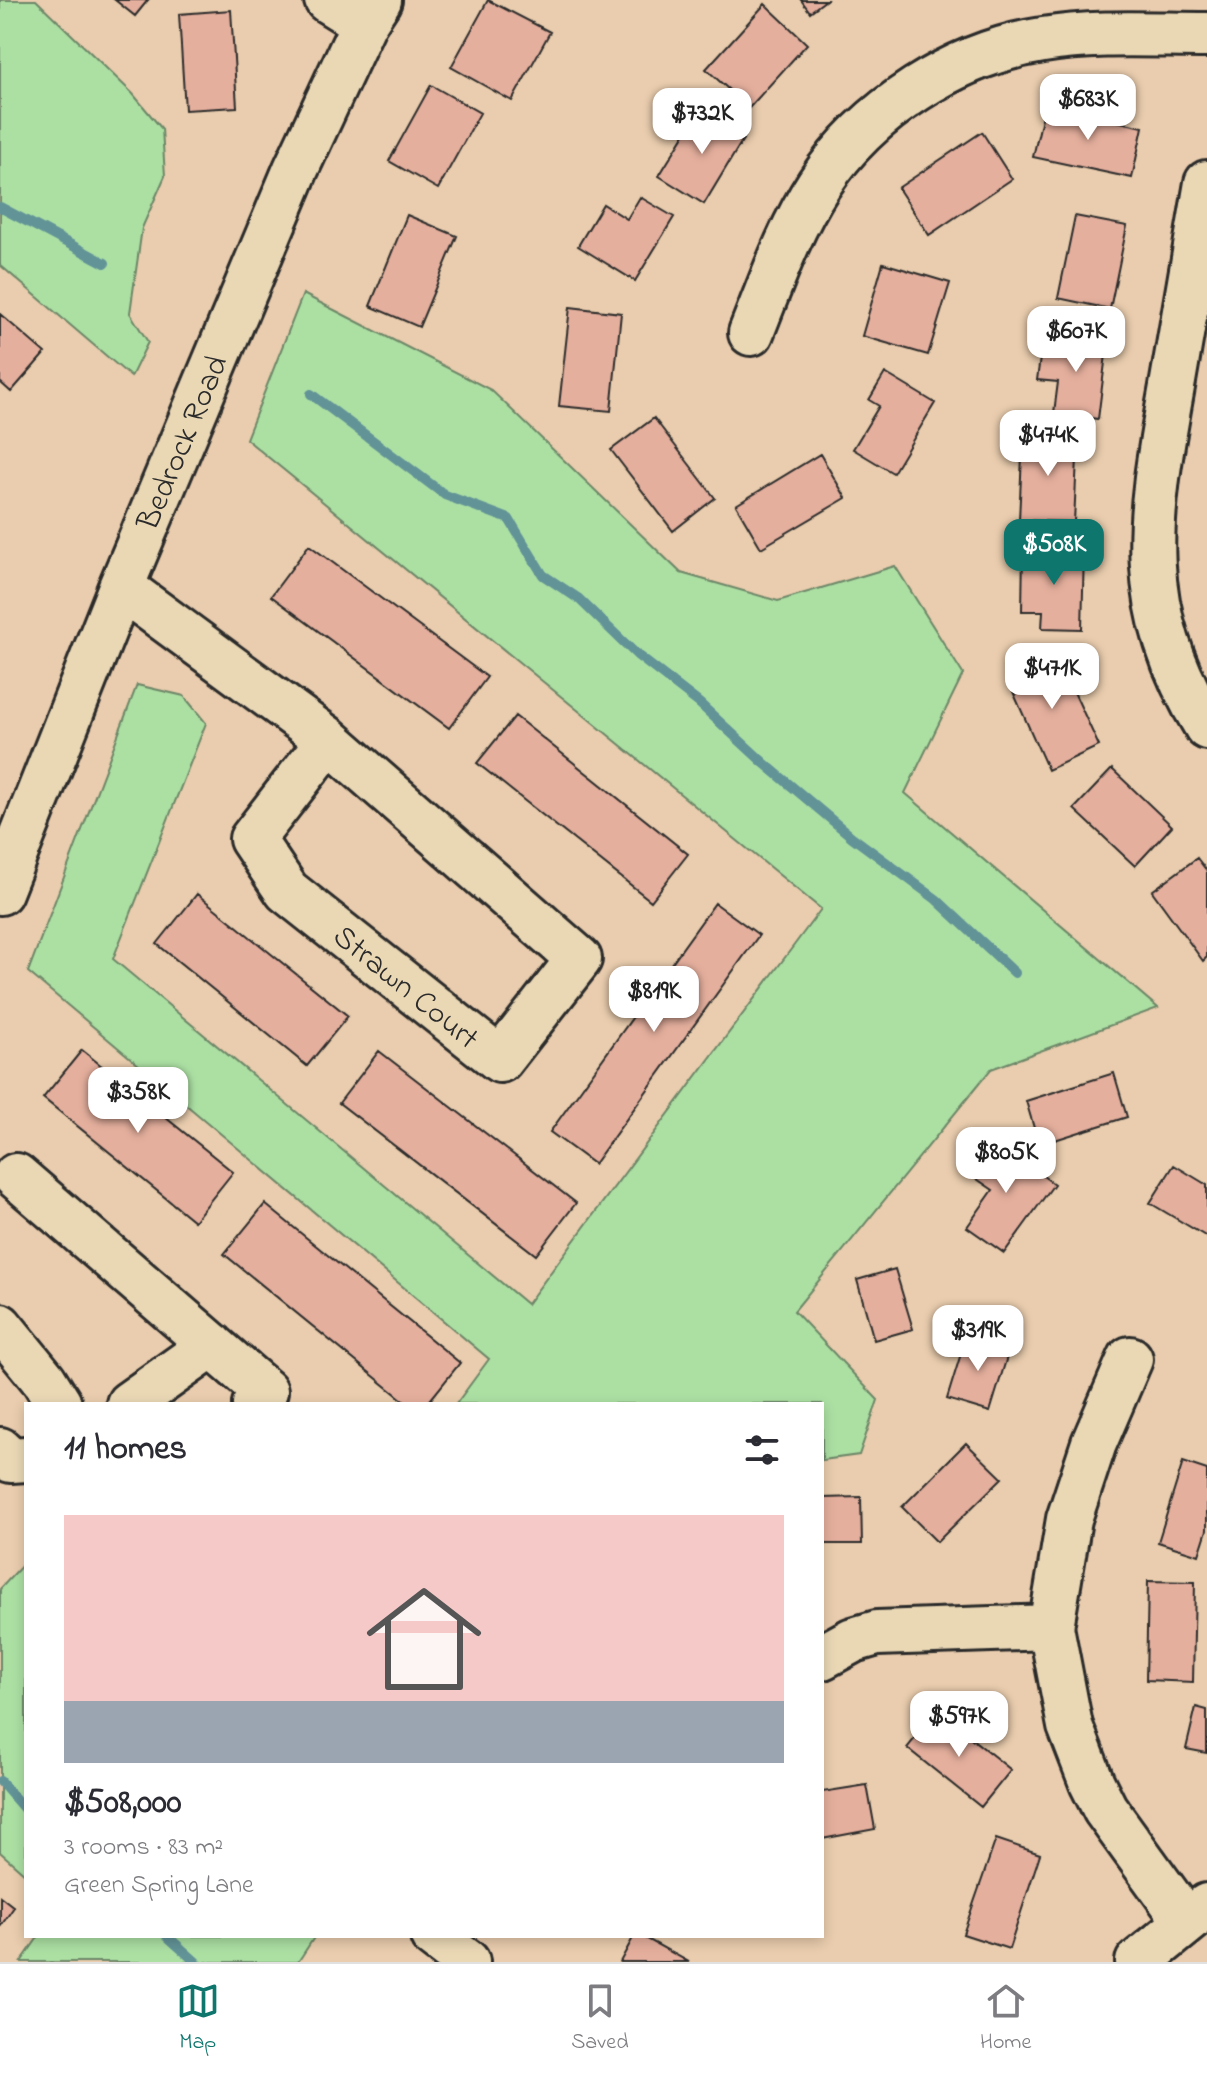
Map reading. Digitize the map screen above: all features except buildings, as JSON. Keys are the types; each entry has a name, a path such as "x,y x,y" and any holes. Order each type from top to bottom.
{"street":[{"path":"327,0 371,12"},
{"name":"Bedrock Road","path":"3,875 296,169 371,12"},
{"path":"751,333 795,225 819,183 862,132 898,101 953,68 1007,48 1042,40 1085,36 1207,35"},
{"path":"1207,183 1154,490 1150,544 1155,592 1164,633 1190,700 1207,727"},
{"name":"Strawn Court","path":"121,587 329,740 579,959 500,1060 287,891 252,839 329,740"},
{"path":"16,1176 265,1391 257,1402"},
{"path":"0,1326 58,1402"},
{"path":"132,1402 212,1345"},
{"path":"1130,1359 1094,1443 1069,1519 1051,1627 1070,1726 1105,1809 1196,1914 1138,1962"},
{"path":"0,1450 11,1460 24,1459"},
{"path":"824,1656 853,1640 877,1633 1051,1627"},
{"path":"436,1938 467,1962"}],"green space":[{"path":"0,0 36,0 133,94 162,129 165,176 142,228 130,313 148,342 131,377 0,265"},
{"path":"303,294 491,390 681,573 778,601 895,566 963,674 905,793 1158,1008 991,1069 794,1311 878,1400 859,1455 824,1460 824,1402 457,1402 489,1359 28,972 137,685 184,696 206,723 113,959 527,1304 821,909 246,439"},
{"path":"24,1563 24,1873 0,1852 0,1589"},
{"path":"38,1938 314,1938 298,1962 21,1962"}],"waterway":[{"path":"0,207 105,263"},
{"path":"311,394 445,495 509,519 543,575 579,599 637,655 699,703 852,837 936,899 1015,973"},
{"path":"0,1781 24,1809"},
{"path":"169,1938 196,1962"}]}
